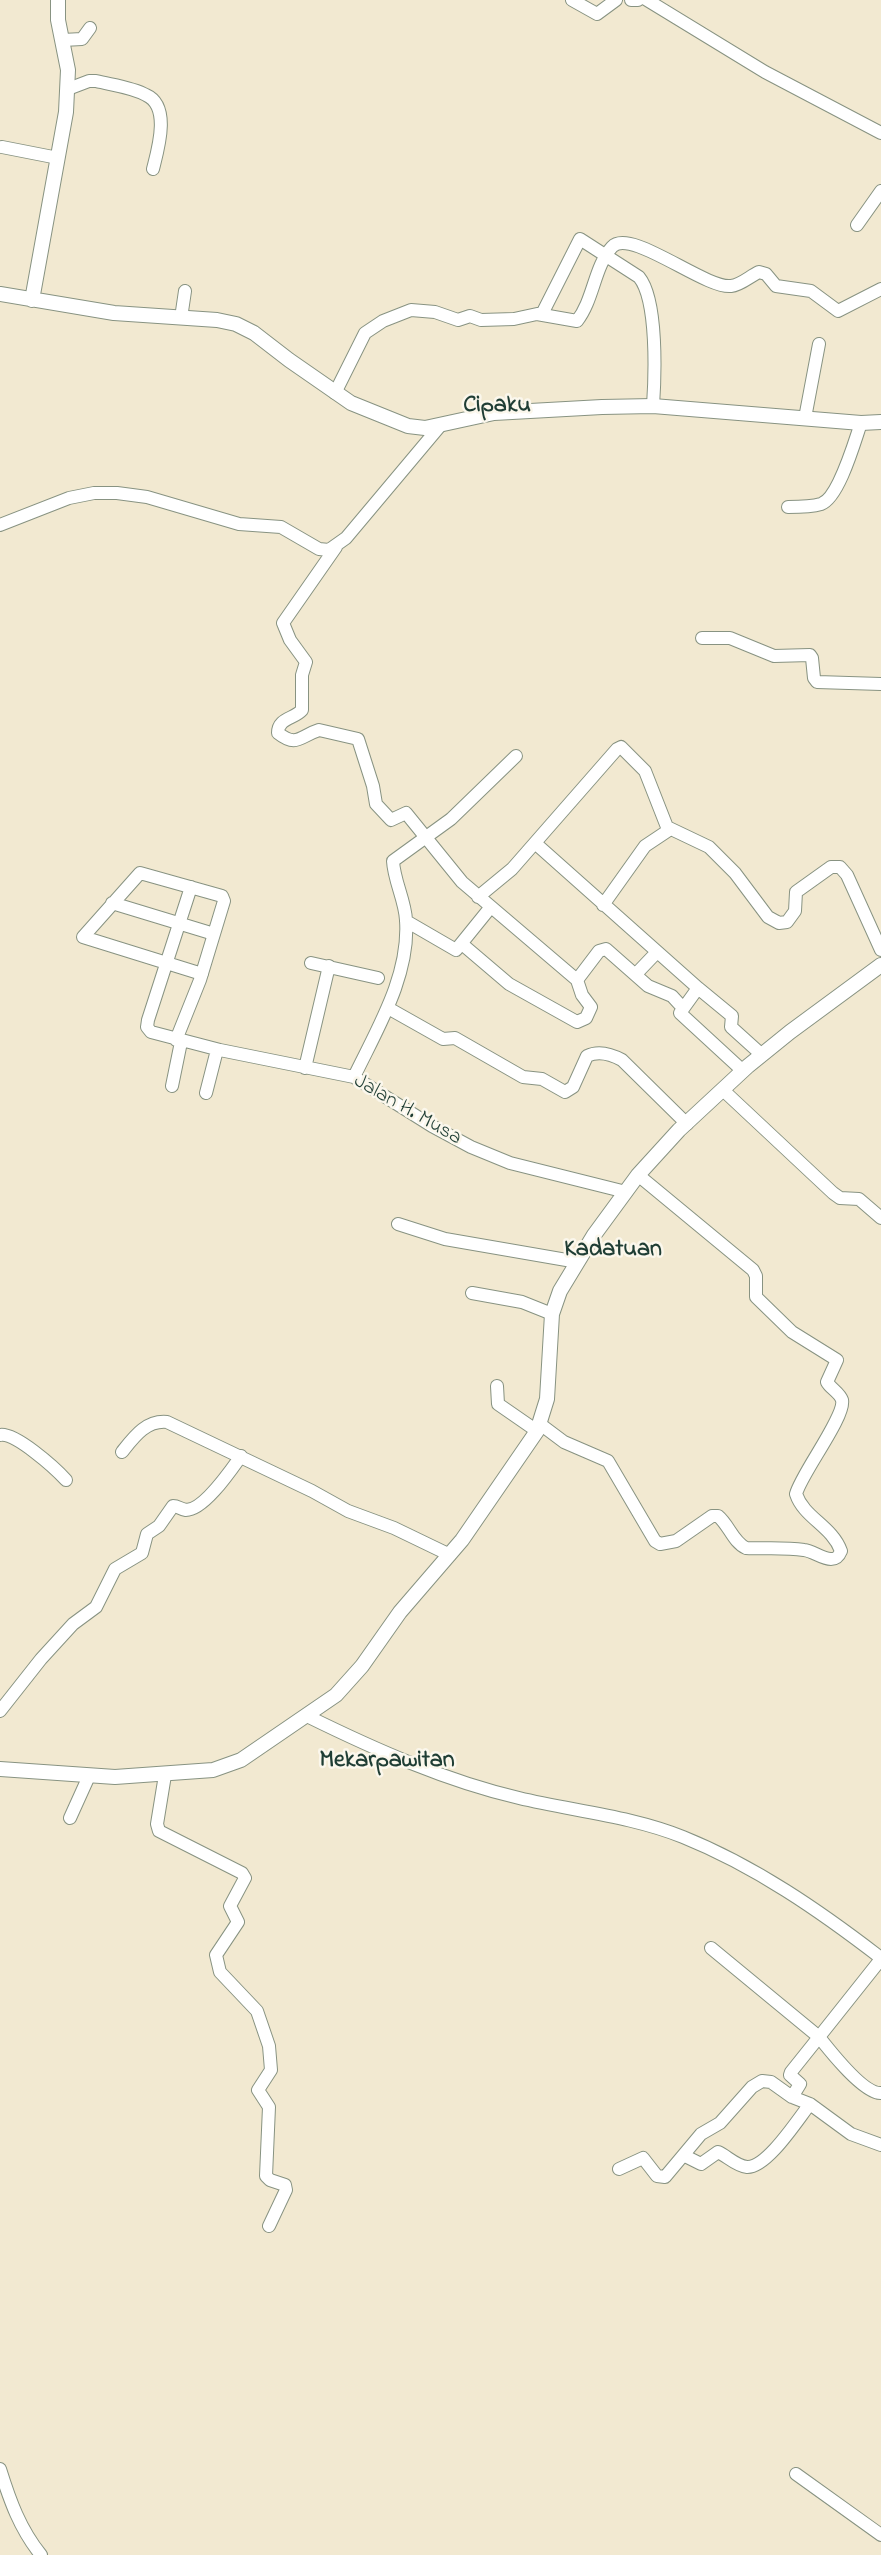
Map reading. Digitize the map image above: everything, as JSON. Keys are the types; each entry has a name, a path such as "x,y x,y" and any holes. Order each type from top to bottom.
{"street":[{"path":"32,300 68,89 63,40 58,20 58,0"},
{"path":"572,0 597,14 616,0"},
{"path":"631,0 638,0"},
{"path":"647,0 765,72 881,133"},
{"path":"63,40 82,39 90,28"},
{"path":"68,89 89,81 96,81 145,94 153,100 162,123 153,169"},
{"path":"2,147 58,158"},
{"path":"857,225 881,191"},
{"path":"542,314 578,241 639,277 643,283 651,314 655,351 653,406"},
{"path":"335,393 363,335 371,327 399,314 417,309 458,320 470,316 481,320 514,319 542,314 574,322 579,320 605,256 616,243 632,245 725,286 738,284 759,272 766,274 776,286 811,291 838,310 881,289"},
{"path":"181,318 185,291"},
{"path":"0,294 114,313 217,320 246,328 335,393 368,412 392,421 425,428 494,414 602,406 653,406 861,423 881,422"},
{"path":"805,418 819,344"},
{"path":"788,507 821,504 832,494 844,471 861,423"},
{"path":"440,426 336,547 283,623 290,640 306,662 302,675 302,710 284,720 278,728 282,736 301,739 319,730 358,739 377,806 392,820 407,814 462,882 577,980 582,995 591,1007 586,1018 577,1022 509,984 462,944"},
{"path":"0,525 69,498 94,492 117,493 147,496 239,524 281,527 324,551 336,547"},
{"path":"702,638 730,638 774,656 810,655 814,678 817,682 881,684"},
{"path":"478,897 507,874 619,747 624,748 645,771 669,830 709,847 735,873 768,917 779,923 787,922 795,911 796,892 831,867 840,867 847,875 881,950"},
{"path":"354,1077 388,1008 401,964 406,921 393,861 451,819 516,756"},
{"path":"603,905 645,846 669,830"},
{"path":"535,843 732,1016 731,1027 762,1055"},
{"path":"172,1086 178,1041 202,974 224,898 140,873 83,937 202,974"},
{"path":"166,963 191,887"},
{"path":"112,903 214,934"},
{"path":"406,921 453,951 458,950 490,908"},
{"path":"577,980 603,949 610,951 648,986 672,996 683,1008"},
{"path":"636,975 657,952"},
{"name":"Jalan H. Musa","path":"166,963 148,1020 147,1027 150,1032 217,1050 354,1077 432,1126 471,1147 510,1163 626,1192"},
{"path":"311,963 378,978"},
{"path":"0,1769 89,1776 165,1775 213,1770 231,1765 336,1695 352,1680 400,1612 450,1555 538,1428 547,1399 552,1314 560,1291 594,1235 638,1175 743,1071 881,965"},
{"path":"305,1068 329,966"},
{"path":"698,988 680,1011 682,1016 743,1071"},
{"path":"388,1008 443,1039 455,1038 523,1077 542,1079 565,1092 573,1087 587,1056 601,1052 613,1055 622,1060 687,1124"},
{"path":"206,1093 217,1050"},
{"path":"724,1091 833,1193 840,1198 859,1199 881,1218"},
{"path":"497,1386 498,1404 564,1442 608,1461 655,1541 660,1544 676,1540 712,1516 718,1516 729,1526 740,1546 746,1548 801,1549 834,1560 839,1556 840,1551 832,1536 801,1508 796,1494 832,1428 842,1404 840,1397 827,1382 837,1360 789,1329 756,1297 756,1276 753,1270 638,1175"},
{"path":"398,1224 445,1239 578,1262"},
{"path":"472,1293 522,1302 552,1314"},
{"path":"122,1452 146,1425 159,1421 167,1422 241,1456 348,1511 394,1528 450,1555"},
{"path":"0,1435 7,1435 40,1456 66,1480"},
{"path":"0,1712 41,1659 73,1624 96,1606 115,1569 141,1553 147,1534 159,1526 173,1506 188,1510 196,1507 216,1489 241,1456"},
{"path":"307,1716 371,1746 470,1785 518,1798 641,1824 681,1836 762,1877 812,1907 881,1958 791,2072 790,2075 800,2084 792,2097"},
{"path":"165,1775 157,1824 159,1831 244,1875 244,1881 230,1906 238,1922 216,1954 220,1972 259,2014 268,2046 270,2068 258,2090 269,2107 267,2176 270,2180 285,2185 286,2190 269,2226"},
{"path":"70,1818 89,1776"},
{"path":"711,1948 819,2037 852,2074 873,2091 881,2093"},
{"path":"619,2169 643,2158 657,2176 662,2178 685,2156 699,2136 720,2123 758,2082 771,2082 792,2097 810,2104 851,2134 881,2145"},
{"path":"685,2156 701,2164 718,2152 744,2166 755,2166 769,2156 810,2104"},
{"path":"0,2469 24,2533 41,2555"},
{"path":"796,2474 881,2535"}],"district":[{"name":"Cipaku","path":"497,407"},
{"name":"Kadatuan","path":"613,1251"},
{"name":"Mekarpawitan","path":"387,1762"}]}
